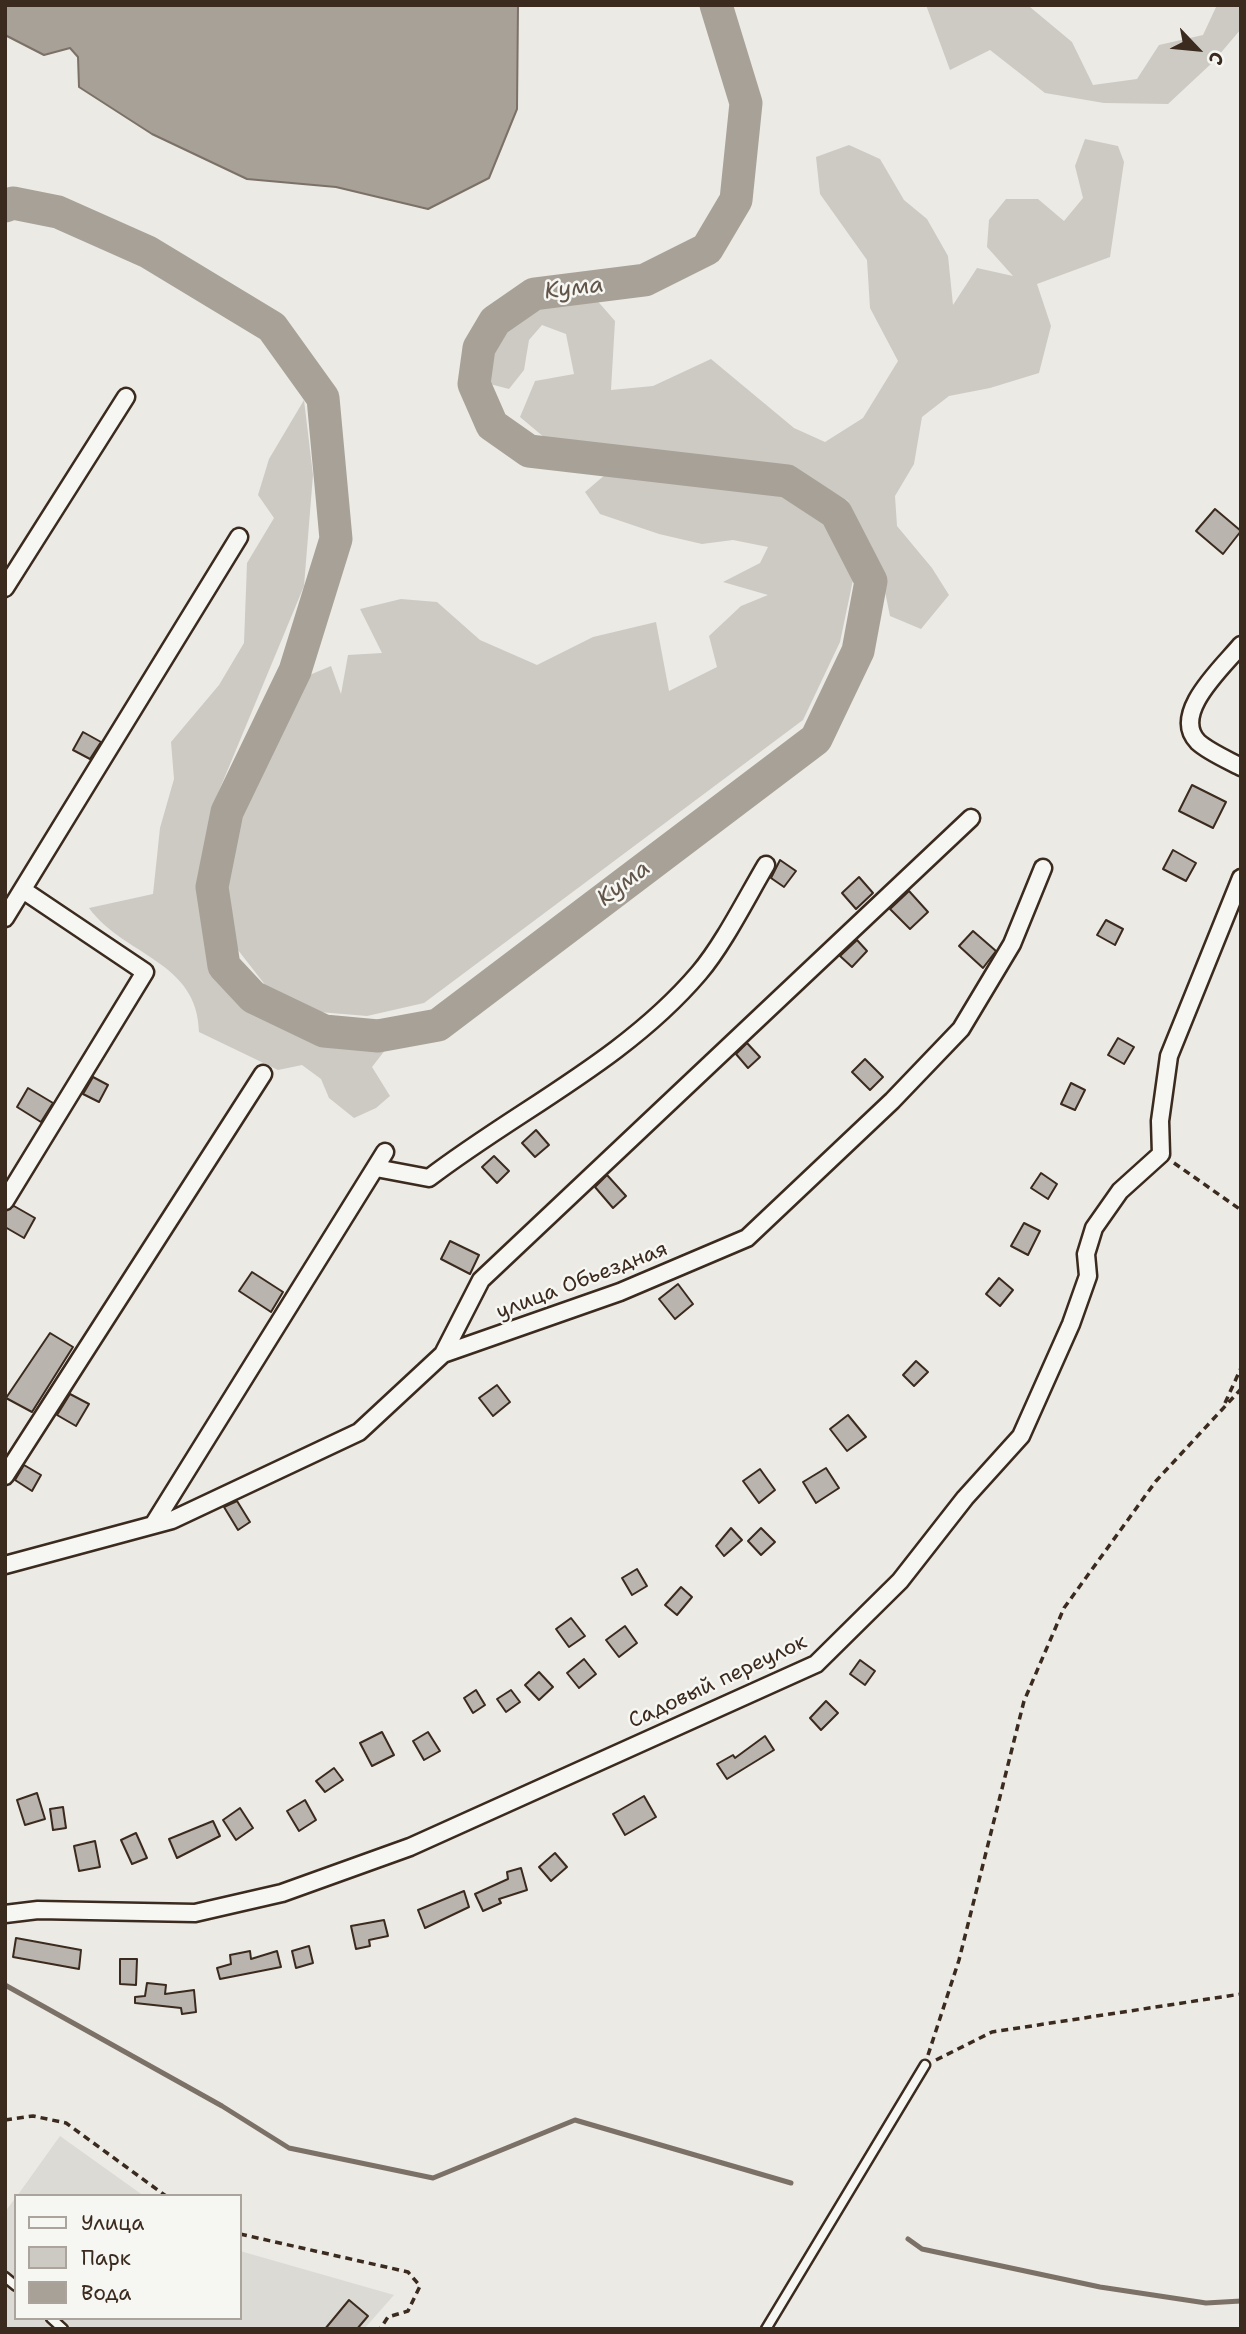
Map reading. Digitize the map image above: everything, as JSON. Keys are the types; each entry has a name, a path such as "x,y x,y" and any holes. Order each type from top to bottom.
{"street":[{"path":"5,588 126,397"},
{"path":"5,918 239,537"},
{"path":"1241,645 1195,702 1189,716 1190,728 1198,742 1241,767"},
{"path":"443,1354 481,1280 971,818"},
{"path":"376,1168 429,1178 625,1041 667,1007 701,971 766,865"},
{"name":"улица Обьездная","path":"5,1565 172,1520 359,1432 443,1354 620,1292 747,1238 892,1101 961,1029 1012,944 1043,868"},
{"path":"1161,1154 1160,1121 1169,1056 1241,878"},
{"path":"5,1201 145,972 23,890"},
{"path":"5,1476 263,1074"},
{"path":"153,1525 385,1152"},
{"name":"Садовый переулок","path":"5,1914 38,1910 195,1913 282,1893 410,1847 816,1664 900,1581 964,1497 1021,1436 1071,1324 1088,1276 1086,1254 1094,1228 1120,1191 1161,1154"}],"lane":[{"path":"766,2329 925,2065"}],"path":[{"path":"1161,1154 1241,1210"},
{"path":"1225,1405 1241,1368"},
{"path":"925,2065 959,1960 1024,1701 1064,1608 1156,1481 1241,1389"},
{"path":"925,2065 992,2032 1241,1994"},
{"path":"5,2120 33,2116 66,2123 163,2194"},
{"path":"242,2234 408,2272 420,2286 408,2311 388,2317 380,2329"}],"shaded area":[{"path":"60,2136 141,2194 18,2194"},
{"path":"14,2200 14,2320 242,2320 242,2252 394,2295 364,2329 5,2329 5,2212"}],"green space":[{"path":"926,5 1030,7 1072,42 1093,85 1137,79 1159,45 1203,35 1217,5 1241,5 1241,29 1213,62 1168,104 1104,103 1045,93 990,50 950,70"},
{"path":"1085,139 1118,146 1124,162 1110,257 1037,284 1051,326 1039,373 990,388 949,396 922,417 914,464 895,496 897,526 932,568 949,595 921,629 890,616 882,577 848,501 796,469 545,438 520,417 535,381 574,374 566,334 542,325 529,340 524,370 509,389 490,384 489,354 500,329 539,302 594,297 615,321 611,390 653,386 711,359 794,428 825,442 863,418 898,361 870,308 867,260 820,194 816,157 849,145 880,159 904,200 927,219 948,256 953,305 977,268 1013,276 987,247 989,220 1006,199 1038,199 1064,221 1083,198 1075,166"},
{"path":"304,400 313,475 304,586 216,798 202,888 218,971 246,1003 326,1043 361,1049 386,1049 372,1067 390,1096 376,1108 354,1118 329,1098 321,1079 302,1065 278,1070 199,1032 195,1008 186,989 173,974 121,938 89,908 153,894 160,828 174,779 171,742 219,685 244,643 247,563 274,518 258,495 269,459"},
{"path":"606,474 777,493 825,524 853,580 840,642 803,720 424,1003 367,1016 307,1011 266,986 238,950 225,893 241,819 300,679 331,666 341,694 348,655 382,653 360,609 401,599 437,602 480,640 537,665 593,637 656,622 669,691 717,667 709,636 741,606 768,595 723,582 760,563 768,547 733,540 702,544 659,534 600,514 585,492"}],"water":[{"path":"5,5 518,5 517,109 489,178 428,209 336,187 247,179 152,134 79,87 78,57 70,48 44,55 5,35"}],"building":[{"path":"1215,509 1241,531 1223,554 1196,531"},
{"path":"83,732 101,742 90,759 73,750"},
{"path":"1192,785 1226,802 1213,828 1179,811"},
{"path":"1173,850 1196,863 1186,881 1163,869"},
{"path":"780,860 796,871 784,887 771,878"},
{"path":"859,877 873,893 856,909 842,893"},
{"path":"909,891 928,912 910,929 890,909"},
{"path":"1106,920 1123,929 1115,945 1097,935"},
{"path":"973,931 996,951 983,968 959,946"},
{"path":"857,940 867,951 852,967 840,956"},
{"path":"1118,1038 1134,1047 1124,1064 1108,1055"},
{"path":"747,1043 760,1057 748,1068 736,1054"},
{"path":"865,1059 883,1077 870,1090 852,1072"},
{"path":"93,1077 108,1085 99,1102 83,1094"},
{"path":"1071,1083 1085,1090 1075,1110 1061,1104"},
{"path":"28,1088 53,1103 41,1122 17,1107"},
{"path":"536,1130 549,1145 535,1157 522,1143"},
{"path":"494,1156 509,1171 497,1183 482,1167"},
{"path":"1041,1173 1057,1184 1048,1199 1031,1188"},
{"path":"607,1175 626,1196 613,1208 595,1187"},
{"path":"14,1206 35,1218 24,1238 5,1227 5,1211"},
{"path":"1024,1223 1040,1231 1028,1255 1011,1246"},
{"path":"450,1241 479,1255 470,1274 441,1259"},
{"path":"252,1272 283,1292 271,1312 239,1291"},
{"path":"999,1278 1013,1290 1000,1306 986,1294"},
{"path":"678,1284 693,1304 675,1319 659,1299"},
{"path":"50,1333 73,1347 32,1412 6,1398"},
{"path":"916,1361 928,1372 914,1386 903,1375"},
{"path":"497,1385 510,1402 493,1416 479,1398"},
{"path":"70,1394 89,1404 76,1426 57,1415"},
{"path":"848,1415 866,1437 847,1451 830,1429"},
{"path":"24,1465 41,1475 32,1491 15,1480"},
{"path":"826,1468 839,1488 816,1503 803,1482"},
{"path":"760,1469 775,1490 759,1503 743,1481"},
{"path":"237,1501 250,1522 238,1530 224,1507"},
{"path":"731,1528 742,1540 724,1556 716,1546"},
{"path":"761,1528 775,1542 761,1555 748,1541"},
{"path":"637,1569 647,1586 632,1595 622,1578"},
{"path":"681,1587 692,1597 677,1615 665,1605"},
{"path":"571,1618 585,1636 569,1647 556,1629"},
{"path":"625,1626 637,1643 619,1657 606,1640"},
{"path":"584,1659 596,1674 579,1688 567,1673"},
{"path":"860,1660 875,1671 865,1685 850,1674"},
{"path":"539,1672 553,1687 539,1700 525,1685"},
{"path":"476,1690 485,1705 473,1713 464,1698"},
{"path":"511,1690 520,1702 506,1712 497,1699"},
{"path":"826,1701 838,1713 821,1730 810,1718"},
{"path":"382,1732 394,1755 372,1766 360,1743"},
{"path":"428,1732 440,1751 424,1760 413,1741"},
{"path":"765,1736 774,1750 727,1779 717,1764 733,1755 735,1758"},
{"path":"334,1768 343,1780 325,1792 316,1781"},
{"path":"37,1793 45,1819 25,1825 17,1800"},
{"path":"644,1796 656,1817 625,1835 613,1814"},
{"path":"305,1800 316,1820 299,1831 287,1811"},
{"path":"63,1807 66,1828 53,1830 50,1809"},
{"path":"240,1808 253,1828 236,1840 223,1820"},
{"path":"213,1821 220,1836 177,1858 169,1839"},
{"path":"136,1833 147,1858 132,1864 121,1840"},
{"path":"95,1841 100,1867 79,1871 74,1846"},
{"path":"555,1853 567,1867 551,1881 539,1867"},
{"path":"521,1868 527,1890 499,1899 501,1903 483,1911 475,1894 508,1879 507,1872"},
{"path":"464,1891 469,1907 425,1928 418,1910"},
{"path":"384,1920 388,1936 369,1940 370,1946 356,1949 351,1926"},
{"path":"16,1938 81,1950 79,1969 13,1957"},
{"path":"309,1946 313,1963 296,1968 292,1951"},
{"path":"250,1951 251,1959 277,1951 281,1967 220,1979 217,1968 231,1964 230,1955"},
{"path":"120,1959 137,1959 136,1985 120,1984"},
{"path":"147,1983 166,1985 165,1994 194,1990 196,2012 182,2014 181,2008 135,2003 135,1997 145,1996"},
{"path":"349,2300 368,2316 357,2329 325,2329"}],"waterway":[{"name":"Кума","path":"5,206 13,203 58,212 148,252 272,327 323,398 336,539 295,671 227,812 212,887 224,966 253,997 324,1031 378,1036 438,1025 816,739 858,651 871,581 836,513 787,481 529,451 492,425 474,384 479,348 495,321 534,294 645,280 707,249 736,200 746,103 716,5"},
{"path":"5,1985 222,2106 289,2148 433,2178 575,2120 791,2183"},
{"path":"908,2239 922,2249 1100,2287 1206,2303 1241,2301"}]}
